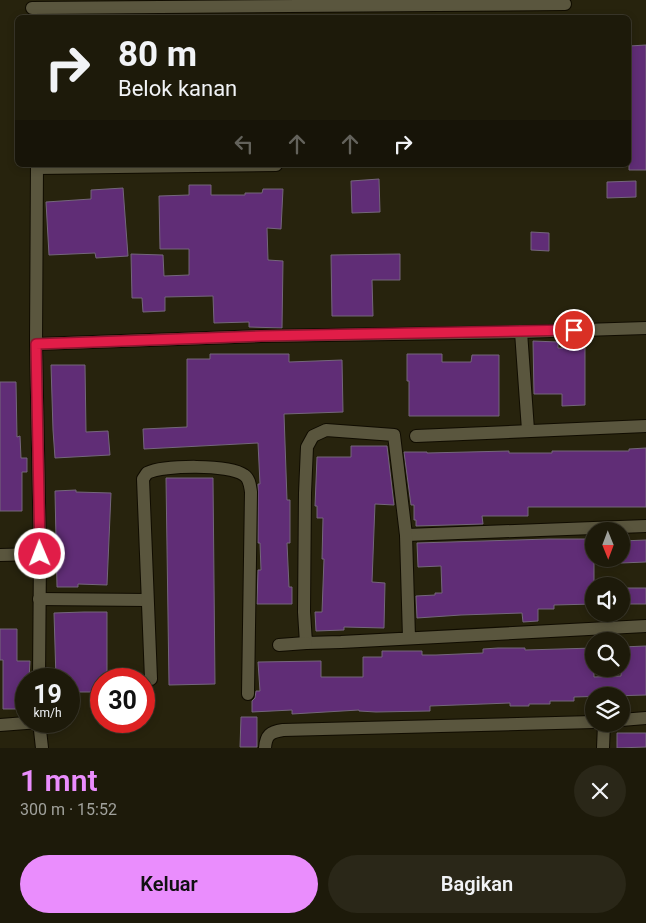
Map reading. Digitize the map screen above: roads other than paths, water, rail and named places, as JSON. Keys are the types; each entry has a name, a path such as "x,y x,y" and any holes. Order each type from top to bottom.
{"street":[{"path":"33,9 565,4"},
{"path":"37,167 36,344 40,554 39,668"},
{"path":"36,344 261,336 646,328"},
{"path":"521,332 528,430"},
{"path":"416,436 646,426"},
{"path":"306,643 304,612 307,447 313,436 326,430 394,435 406,535 409,638"},
{"path":"150,668 143,479 147,473 166,468 207,467 225,469 243,474 249,480 251,492 248,694"},
{"path":"406,535 646,526"},
{"path":"0,555 40,554"},
{"path":"39,598 147,600"},
{"path":"279,646 306,643 646,626"},
{"path":"630,719 646,718"},
{"path":"264,748 268,735 272,732 283,730 585,722"},
{"path":"0,725 15,724"},
{"path":"603,748 604,732"},
{"path":"40,733 42,748"}]}
